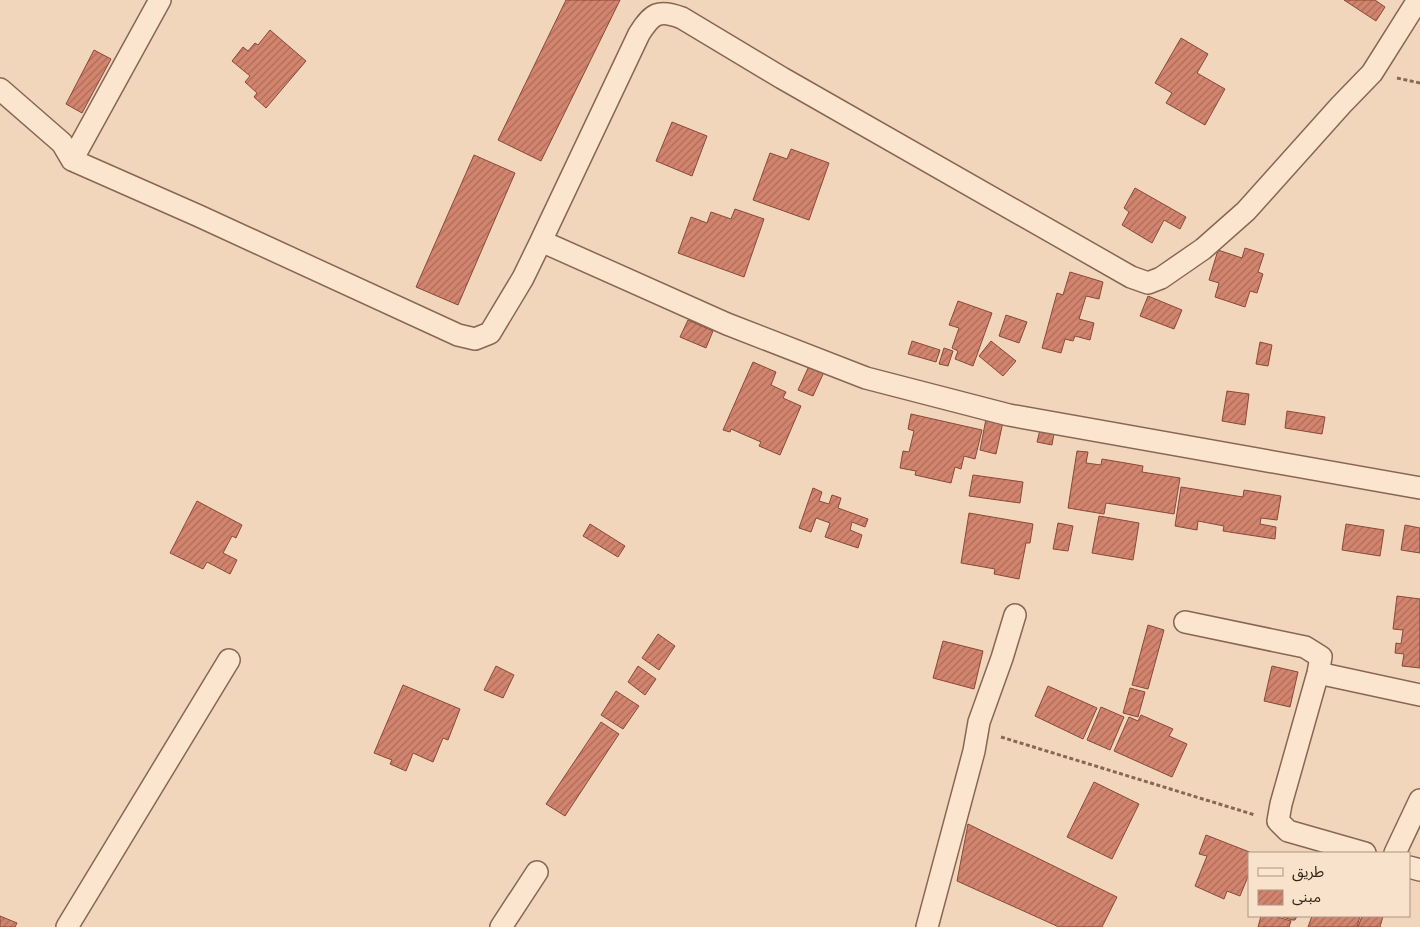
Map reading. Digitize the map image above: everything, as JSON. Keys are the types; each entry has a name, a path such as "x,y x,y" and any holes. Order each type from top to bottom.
{"street":[{"path":"72,160 160,0"},
{"path":"0,89 62,143 72,160 458,335 475,339 490,333 523,278 639,34 646,23 658,14 668,12 682,18 782,78 1131,277 1148,283 1161,278 1203,248 1246,211 1372,73 1418,0"},
{"path":"541,241 727,324 866,378 1009,415 1420,488"},
{"path":"927,927 974,751 979,722 1015,615"},
{"path":"1185,622 1305,648 1321,657 1278,821 1288,831 1362,852"},
{"path":"67,927 229,660"},
{"path":"1318,673 1420,695"},
{"path":"1396,852 1420,800"},
{"path":"501,927 537,872"}],"path":[{"path":"978,730 1278,821"}],"building":[{"path":"566,0 620,0 541,161 498,140"},
{"path":"1344,0 1375,0 1385,7 1376,21"},
{"path":"270,30 306,61 266,108 254,97 257,93 245,82 250,76 232,61 243,47 248,51 255,43 258,45"},
{"path":"1181,38 1208,54 1197,73 1225,89 1205,125 1166,103 1172,93 1155,83"},
{"path":"94,50 111,59 82,113 66,104"},
{"path":"672,122 707,136 692,176 656,161"},
{"path":"791,149 829,163 809,220 753,200 770,153 787,159"},
{"path":"474,155 515,173 458,305 416,287"},
{"path":"1135,188 1186,217 1180,229 1164,220 1152,243 1122,225 1129,212 1124,208"},
{"path":"735,209 764,219 744,277 678,253 691,217 707,223 711,212 731,219"},
{"path":"1245,248 1264,254 1258,272 1263,274 1257,293 1250,291 1245,307 1215,297 1219,283 1209,280 1218,250 1242,258"},
{"path":"1070,272 1103,282 1099,299 1086,296 1079,319 1094,323 1090,340 1075,336 1073,341 1065,339 1061,353 1042,348 1057,293 1063,295"},
{"path":"1148,296 1182,310 1174,329 1140,316"},
{"path":"958,301 992,313 973,366 955,359 958,351 952,348 959,328 949,325"},
{"path":"1006,315 1027,322 1019,343 999,336"},
{"path":"688,320 713,331 706,348 680,337"},
{"path":"912,341 940,350 936,362 908,354"},
{"path":"991,341 1016,361 1003,376 979,356"},
{"path":"1260,342 1272,345 1268,366 1256,364"},
{"path":"944,348 953,351 948,366 939,364"},
{"path":"753,362 776,372 771,385 786,392 783,398 801,406 780,455 759,446 761,442 731,429 730,432 723,430"},
{"path":"809,366 824,372 813,396 798,390"},
{"path":"1227,391 1249,394 1245,425 1222,421"},
{"path":"1287,411 1325,417 1322,434 1285,428"},
{"path":"911,414 982,430 975,459 964,456 961,469 955,467 951,483 915,475 916,471 900,468 903,451 909,452 914,431 908,429"},
{"path":"986,419 1003,422 996,454 980,450"},
{"path":"1040,430 1054,433 1052,445 1037,442"},
{"path":"1077,451 1088,452 1086,463 1101,465 1102,459 1143,466 1142,472 1180,478 1174,514 1106,503 1104,514 1068,508"},
{"path":"973,475 1023,482 1020,503 969,496"},
{"path":"1181,487 1243,497 1244,490 1281,496 1277,520 1261,518 1260,524 1276,527 1275,539 1223,531 1224,526 1198,521 1197,530 1175,526"},
{"path":"813,488 822,492 819,501 829,504 832,495 841,498 838,508 868,519 865,527 852,522 850,530 862,535 858,548 825,537 830,523 816,518 811,532 799,528"},
{"path":"197,501 242,525 236,538 232,536 223,553 237,560 230,574 207,562 203,569 170,553"},
{"path":"969,513 1033,524 1030,543 1026,543 1019,579 994,574 995,569 961,563"},
{"path":"1099,516 1139,523 1133,560 1092,553"},
{"path":"1058,523 1073,526 1068,551 1053,549"},
{"path":"590,524 625,546 618,557 583,536"},
{"path":"1346,524 1384,530 1380,556 1342,550"},
{"path":"1405,525 1420,528 1420,553 1401,550"},
{"path":"1397,596 1420,599 1420,668 1402,666 1404,654 1395,653 1396,643 1401,644 1403,630 1393,629"},
{"path":"1148,625 1164,630 1148,689 1132,685"},
{"path":"658,634 675,646 659,670 642,658"},
{"path":"943,641 983,651 974,689 933,678"},
{"path":"496,666 514,675 503,698 484,690"},
{"path":"638,666 656,679 645,695 628,682"},
{"path":"1272,666 1298,672 1290,707 1264,701"},
{"path":"403,685 460,709 448,740 443,738 433,762 413,753 406,771 390,764 392,760 374,753"},
{"path":"1048,686 1097,708 1083,739 1035,716"},
{"path":"1130,688 1145,692 1138,717 1123,713"},
{"path":"616,691 639,706 623,729 601,715"},
{"path":"1101,707 1124,717 1110,750 1087,740"},
{"path":"1141,715 1173,729 1169,736 1187,744 1172,777 1114,751 1129,717 1138,721"},
{"path":"601,722 619,734 565,816 546,804"},
{"path":"1094,782 1139,804 1112,859 1067,837"},
{"path":"968,824 1117,897 1102,927 1059,927 957,881"},
{"path":"1206,835 1249,852 1248,876 1240,896 1227,891 1224,899 1195,886 1207,856 1199,854"},
{"path":"0,916 17,923 15,927 0,927"},
{"path":"1261,917 1277,917 1291,921 1289,927 1258,927"},
{"path":"1283,917 1296,917 1295,920"},
{"path":"1312,917 1360,917 1357,927 1308,927"},
{"path":"1362,917 1383,917 1380,927 1358,927"}]}
